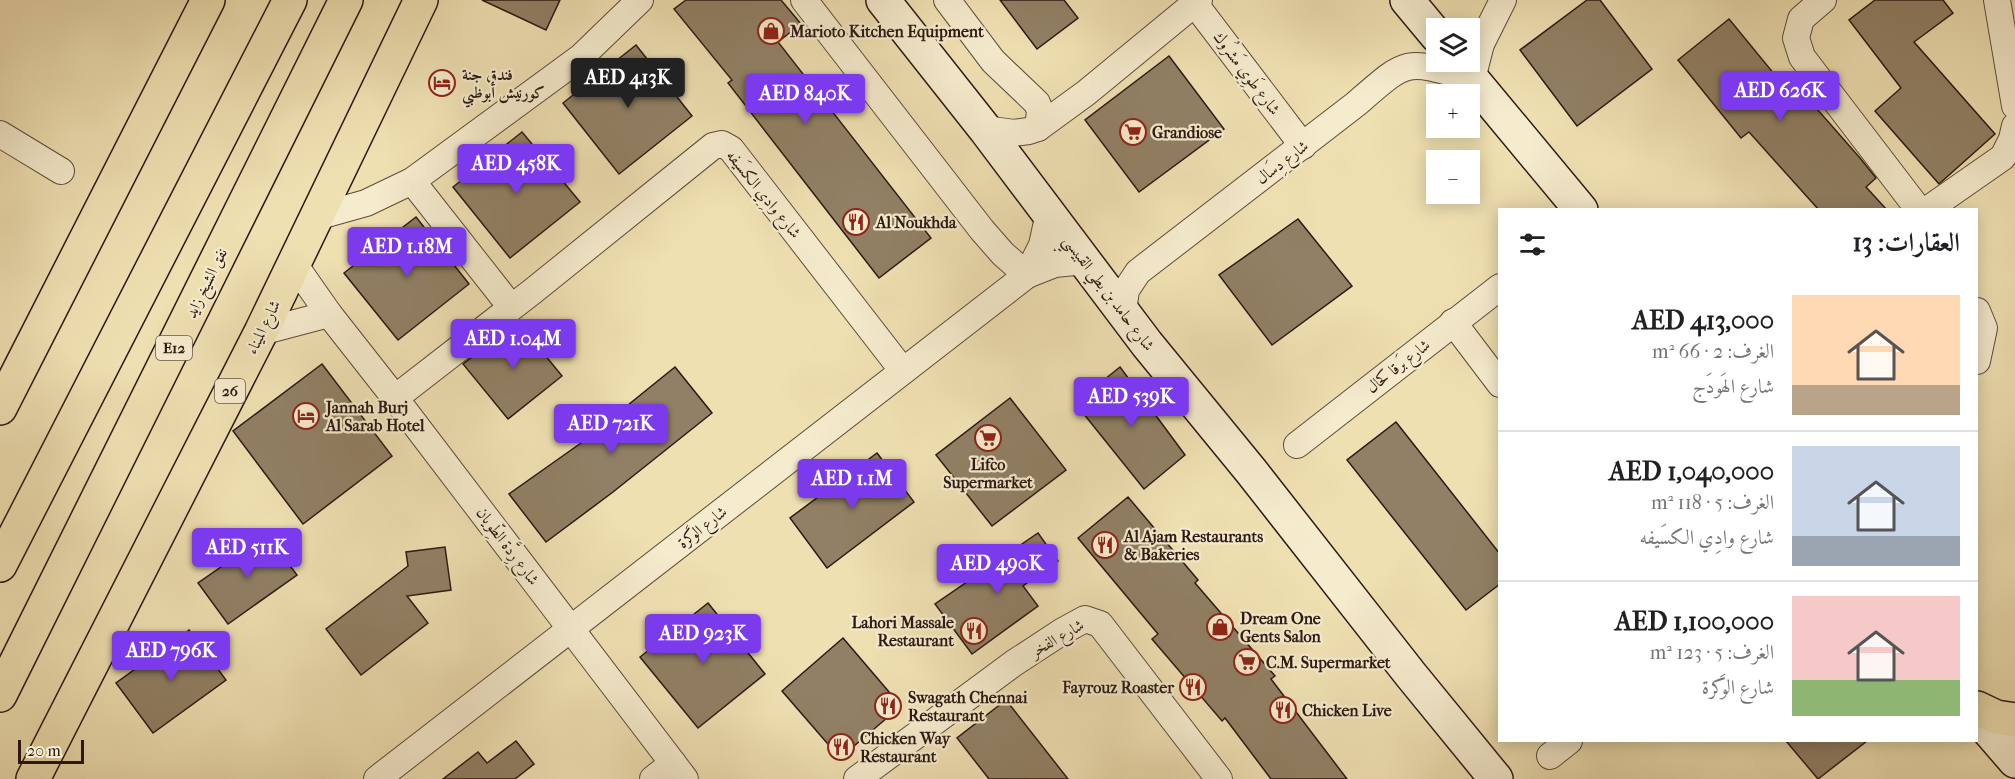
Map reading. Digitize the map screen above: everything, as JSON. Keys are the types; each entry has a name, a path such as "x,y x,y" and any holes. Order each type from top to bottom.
{"main road":[{"path":"0,408 208,0"},
{"path":"0,565 290,0"},
{"name":"نفق الشيخ زايد","path":"0,695 346,0"},
{"name":"شارع الميناء","path":"33,779 261,332 421,0"},
{"name":"شارع حامد بن بطي القبيسي","path":"883,0 985,129 1123,312 1496,779"},
{"path":"1407,0 1426,23"},
{"path":"1467,72 1579,208"},
{"path":"1978,708 1996,717 2015,720"},
{"path":"1978,718 2015,761"}],"street":[{"path":"316,217 366,203 412,181 581,57 640,0"},
{"path":"804,0 982,230 1003,254 1027,274"},
{"path":"947,0 993,61 1034,99 1040,111 1038,128"},
{"path":"1480,46 1503,0"},
{"path":"1823,0 1801,19 1796,39 1802,57 1917,208"},
{"path":"1997,0 2015,106"},
{"path":"985,129 1014,133 1038,128 1086,93 1195,1"},
{"name":"شارع طَوِي مَشرُوك","path":"1195,1 1303,146"},
{"name":"شارع دِسَال","path":"1123,312 1126,290 1138,272 1303,146 1390,74 1410,65 1426,65"},
{"path":"1034,99 1060,100 1086,93"},
{"path":"1930,208 2003,157 2012,139 2015,126"},
{"path":"0,134 61,171"},
{"name":"شارع وادِي الكسَيفه","path":"395,398 713,146 722,144 731,149 903,371"},
{"path":"412,181 511,307"},
{"name":"شارع الوَكرة","path":"1027,274 1042,245 1049,213"},
{"name":"شارع الوَكرة","path":"377,779 1027,274 1055,264 1085,261"},
{"name":"شارع رِدَّة الطِّويان","path":"294,264 328,314 395,398 679,771"},
{"name":"شارع بَرقا كحال","path":"1298,445 1498,289"},
{"path":"1978,313 1984,328 1978,356"},
{"path":"261,332 328,314"},
{"path":"1454,322 1498,381"},
{"name":"شارع الفخر","path":"873,774 1014,663 1085,619 1100,624 1219,779"},
{"path":"653,779 679,771"}],"building":[{"path":"482,0 560,0 546,30"},
{"path":"686,0 781,0 801,24 778,42 931,238 879,278 728,83 732,80 674,9"},
{"path":"1000,0 1064,0 1078,18 1037,49"},
{"path":"1587,0 1600,0 1652,69 1577,126 1520,50"},
{"path":"1875,0 1943,0 1953,13 1914,42 1995,134 1939,184 1875,111 1901,88 1849,20"},
{"path":"1729,19 1802,108 1810,101 1860,158 1876,178 1866,187 1885,208 1817,208 1749,132 1741,138 1678,60"},
{"path":"636,45 692,116 619,174 563,103"},
{"path":"1169,56 1224,129 1139,192 1085,120"},
{"path":"522,132 580,202 510,258 453,187"},
{"path":"416,217 469,284 398,340 344,273"},
{"path":"1298,219 1352,286 1272,345 1219,275"},
{"path":"518,322 562,376 508,419 463,364"},
{"path":"322,364 392,456 303,524 233,431"},
{"path":"675,367 712,413 546,542 509,494 581,443"},
{"path":"1120,367 1185,455 1144,489 1075,403"},
{"path":"1010,398 1066,470 992,526 936,455"},
{"path":"1396,422 1498,551 1498,586 1466,610 1347,460"},
{"path":"877,453 914,502 827,568 790,518"},
{"path":"1128,497 1198,580 1195,583 1275,676 1271,679 1347,779 1271,779 1225,718 1222,721 1152,639 1158,634 1078,538"},
{"path":"1038,533 1058,561 1023,586 1038,606 972,654 935,604"},
{"path":"267,535 297,575 228,624 198,583"},
{"path":"445,547 451,590 407,596 428,623 361,675 326,629 408,566 406,552"},
{"path":"708,603 765,674 698,728 640,657"},
{"path":"189,630 226,680 153,733 116,683"},
{"path":"843,638 901,706 840,758 782,691"},
{"path":"1006,700 1068,779 989,779 957,738"},
{"path":"516,741 534,764 515,779 443,779 478,752 487,763"},
{"path":"1787,742 1866,742 1818,779"}],"place":[{"name":"Marioto Kitchen Equipment","path":"771,31"},
{"name":"فندق جنة كورنيش أبوظبي","path":"442,83"},
{"name":"Grandiose","path":"1133,132"},
{"name":"Al Noukhda","path":"856,222"},
{"name":"Jannah Burj Al Sarab Hotel","path":"306,416"},
{"name":"Lifco Supermarket","path":"988,438"},
{"name":"Al Ajam Restaurants & Bakeries","path":"1105,545"},
{"name":"Dream One Gents Salon","path":"1220,627"},
{"name":"Lahori Massale Restaurant","path":"974,631"},
{"name":"C.M. Supermarket","path":"1247,662"},
{"name":"Fayrouz Roaster","path":"1193,687"},
{"name":"Swagath Chennai Restaurant","path":"888,706"},
{"name":"Chicken Live","path":"1283,710"},
{"name":"Chicken Way Restaurant","path":"841,747"}]}
